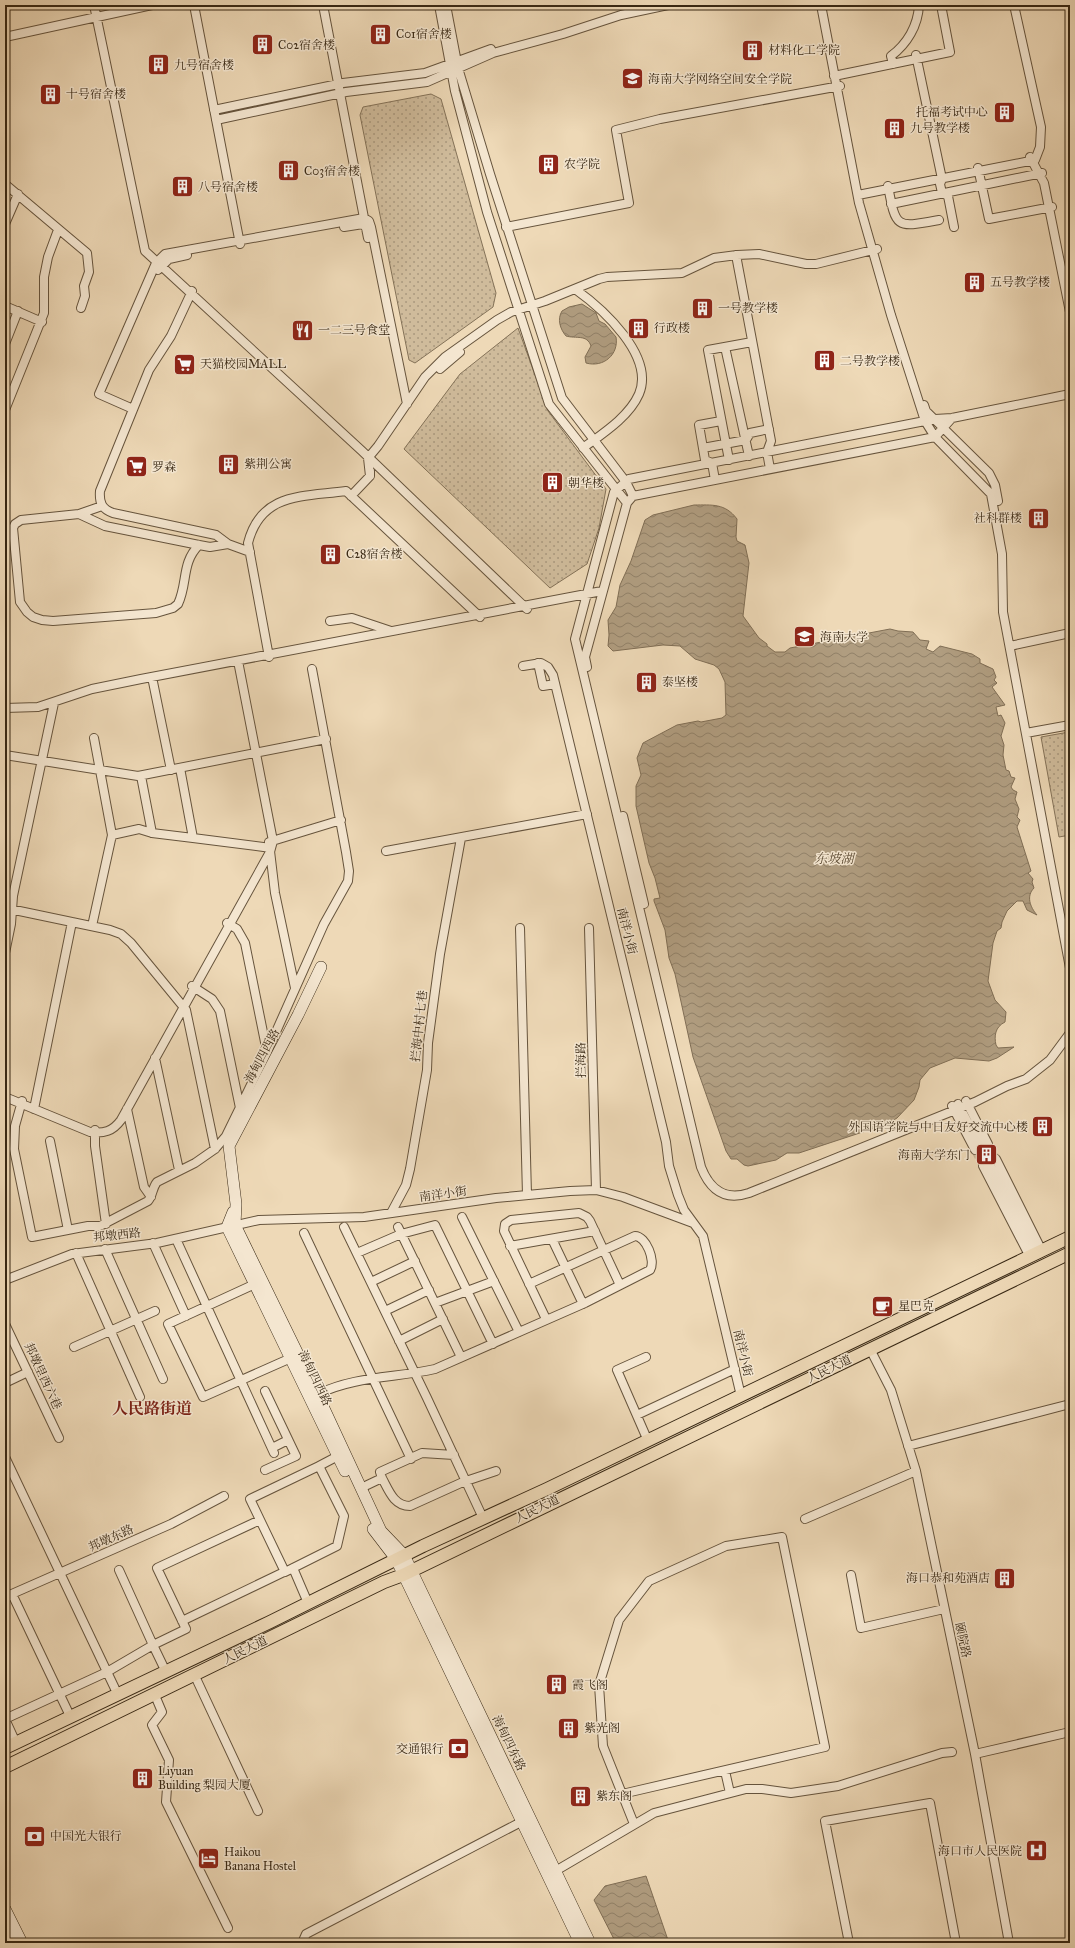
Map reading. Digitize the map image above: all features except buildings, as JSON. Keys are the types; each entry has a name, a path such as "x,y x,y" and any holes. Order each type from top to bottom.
{"main road":[{"name":"人民大道","path":"5,1748 71,1718 400,1557 648,1441 1070,1238"},
{"name":"人民大道","path":"5,1767 154,1693 407,1573 1070,1253"}],"street":[{"path":"94,5 98,16 124,138 145,251 160,263 371,458 528,607"},
{"path":"98,16 99,5"},
{"path":"5,37 98,16 138,5"},
{"path":"5,34 152,5"},
{"path":"194,5 240,242"},
{"path":"318,5 336,84"},
{"path":"323,5 337,94 363,222 405,409"},
{"path":"439,5 455,66 562,398 626,482 633,496"},
{"path":"446,5 455,66 455,91 487,212 549,404 627,503"},
{"path":"216,120 337,94 427,82 492,48 563,30 621,11 649,5"},
{"path":"214,110 336,84 425,74 455,66 493,53 563,34 621,15 668,5"},
{"path":"820,5 836,74"},
{"path":"825,5 838,86 859,193 925,421 936,437 991,494 1002,554 1003,606 1069,950 1070,968"},
{"path":"893,62 891,56 904,45 909,37 917,16 919,5"},
{"path":"836,74 919,57 950,48 941,5"},
{"path":"1011,5 1036,121 1037,142 1033,159 1044,183 1070,295"},
{"path":"859,193 1033,159 1040,147 1041,127 1014,5"},
{"path":"919,57 944,176 940,184 942,193"},
{"path":"506,227 629,203 616,130 660,119 838,86"},
{"path":"979,170 989,219 1050,207"},
{"path":"892,204 1040,173"},
{"path":"5,184 58,230 84,248 87,253 89,272 84,286 86,296 81,308"},
{"path":"888,187 894,217 904,225 914,225 940,220"},
{"path":"942,193 948,196 954,226"},
{"path":"5,224 18,194"},
{"path":"1050,207 1070,312"},
{"path":"133,409 99,394 151,276 160,263 169,259 240,242 363,222"},
{"path":"5,410 42,322 44,313 46,266 58,230"},
{"path":"351,496 370,476 371,458 425,377 446,357 497,320 519,310 607,277 682,272 714,258 736,255 759,254 806,264 816,264 875,250"},
{"path":"875,250 926,411 989,473 995,485 1005,541 1007,611 1012,648"},
{"path":"736,255 771,441 767,452 770,469"},
{"path":"575,290 593,302 619,330 636,353 642,370 641,388 634,402 612,425 583,448"},
{"path":"191,292 171,336 149,370 100,491 102,506 113,513 216,535 228,544 250,552"},
{"path":"5,306 42,322"},
{"path":"5,344 18,311"},
{"path":"729,460 708,350 752,342"},
{"path":"725,347 749,456"},
{"path":"1070,394 952,418 935,419 632,478 614,492 575,640 701,1167 706,1178 715,1188 724,1194 735,1196 745,1194 1030,1077 1050,1060 1070,1033"},
{"path":"952,418 936,437 633,496 627,503 601,593 585,657 706,1167 711,1176 726,1190 735,1192 744,1190 960,1106 1028,1076 1055,1052 1070,1028"},
{"path":"712,463 706,460 699,425 721,421"},
{"path":"703,448 746,440 750,433 769,429"},
{"path":"712,463 715,480"},
{"path":"269,656 248,543 251,529 268,508 281,501 346,491 479,616"},
{"path":"102,506 79,514 21,520 15,524 14,528 20,602 27,612 42,620 156,612 173,608 178,604 181,598 188,560 192,551 199,545"},
{"path":"79,514 105,526 199,545 210,547 228,544"},
{"path":"5,712 38,711 92,689 152,679 601,593"},
{"path":"330,621 352,618 395,632"},
{"path":"1012,648 1070,633"},
{"path":"1012,648 1070,637"},
{"path":"236,663 254,753 270,846 275,893 295,988"},
{"path":"522,666 538,663 543,686 555,684"},
{"name":"南洋小街","path":"538,663 548,667 552,672 666,1142 669,1166 684,1210 700,1230 705,1244 741,1396"},
{"path":"21,1102 15,1130 14,1149 32,1237 106,1224 148,1201 155,1184 215,1149 226,1136 267,1052 324,924 348,881 349,868 341,820 312,669"},
{"path":"152,679 171,770"},
{"path":"5,708 51,706"},
{"path":"5,953 9,895 51,706"},
{"path":"1028,735 1070,725"},
{"path":"1028,735 1070,730"},
{"path":"92,926 112,835 94,738"},
{"path":"5,755 100,771 141,776 326,739"},
{"path":"180,768 193,838"},
{"path":"141,776 152,833"},
{"path":"386,851 587,814"},
{"path":"112,835 139,829 152,833 270,846 341,820"},
{"name":"拦海中村七巷","path":"392,1214 406,1185 415,1146 427,1070 432,1006 460,838"},
{"path":"5,1097 95,1131 104,1130 114,1124 126,1108 155,1057 270,846"},
{"path":"8,909 92,926 116,932 126,938 183,1006 187,1014 215,1149"},
{"path":"5,932 8,909"},
{"path":"34,1107 72,922"},
{"path":"228,923 239,931 245,943 267,1052"},
{"path":"520,928 528,1195"},
{"name":"拦海路","path":"589,928 596,1190"},
{"name":"海甸四西路","path":"321,967 229,1146 236,1204 231,1226 255,1284 375,1534 400,1557"},
{"path":"194,986 212,999 220,1011 240,1108"},
{"path":"155,1057 179,1170"},
{"path":"5,1094 21,1102"},
{"path":"960,1106 980,1144 960,1106"},
{"path":"126,1108 144,1187 151,1196"},
{"path":"95,1131 95,1146 106,1224"},
{"path":"50,1141 68,1230"},
{"path":"1036,1254 1023,1229 989,1162 1023,1229 1036,1254"},
{"name":"南洋小街","path":"231,1226 259,1220 335,1219 392,1214 528,1195 596,1190 623,1197 696,1224"},
{"path":"546,1319 504,1231 505,1224 510,1220 579,1213 587,1217 620,1285"},
{"path":"462,1217 519,1332"},
{"path":"357,1253 400,1230 435,1225 493,1344"},
{"name":"海甸四西路","path":"231,1226 318,1394 382,1530 400,1557"},
{"name":"邦墩西路","path":"5,1280 76,1253 154,1243 231,1226"},
{"path":"344,1227 416,1373 483,1518"},
{"path":"400,1230 462,1357"},
{"path":"510,1246 595,1232"},
{"path":"304,1233 411,1459"},
{"path":"318,1394 336,1386 372,1378 436,1369 546,1319 583,1304 650,1270 652,1266 652,1259 643,1239 639,1236 635,1236 603,1249 528,1284"},
{"path":"176,1239 273,1450 288,1440"},
{"path":"552,1239 583,1304"},
{"path":"154,1243 186,1316"},
{"path":"105,1249 164,1379"},
{"path":"76,1253 140,1398"},
{"path":"371,1282 415,1261"},
{"path":"435,1303 494,1281"},
{"path":"255,1284 168,1324 203,1397 291,1358"},
{"path":"385,1311 429,1290"},
{"path":"74,1347 155,1311"},
{"path":"399,1341 443,1319"},
{"name":"邦墩里西六巷","path":"5,1324 59,1438"},
{"name":"颐院路","path":"870,1349 891,1390 916,1471 975,1754 1009,1943"},
{"path":"646,1357 617,1370 648,1441"},
{"path":"637,1415 735,1369"},
{"path":"5,1383 28,1372"},
{"path":"265,1391 296,1456 265,1470"},
{"path":"908,1446 1070,1404"},
{"path":"454,1455 422,1454 380,1472 397,1503 404,1506 416,1505 466,1481 496,1471"},
{"path":"308,1603 260,1520 250,1499 338,1456"},
{"path":"5,1457 118,1695"},
{"path":"182,1621 337,1546 344,1516 319,1466"},
{"path":"805,1519 916,1471"},
{"path":"361,1488 382,1478"},
{"name":"邦墩东路","path":"8,1595 171,1524 224,1496"},
{"path":"16,1743 5,1719 60,1695 107,1672 153,1645 186,1629 157,1568 260,1520"},
{"path":"622,1794 826,1747 782,1537 726,1546 649,1581 619,1620 599,1685 603,1746 622,1794 634,1824"},
{"name":"海甸四东路","path":"400,1557 521,1822 590,1943"},
{"path":"119,1570 166,1672"},
{"name":"海甸四东路","path":"407,1573 551,1873 580,1943"},
{"path":"851,1575 860,1628 944,1609"},
{"path":"8,1595 71,1718"},
{"path":"194,1674 258,1811"},
{"path":"154,1693 162,1712 152,1725 169,1760 166,1802 228,1928"},
{"path":"975,1754 1070,1732"},
{"path":"551,1873 654,1813 746,1789 762,1789 791,1793 838,1786 942,1753 952,1752"},
{"path":"725,1771 730,1793"},
{"path":"849,1943 825,1821 930,1803 956,1943"},
{"path":"302,1943 306,1934 521,1822"},
{"path":"5,1909 22,1943"},
{"path":"5,1931 11,1943"}],"shaded area":[{"path":"431,94 441,99 496,293 493,307 415,363 409,360 360,115 363,107"},
{"path":"518,328 548,411 606,489 599,528 587,564 550,588 404,449 460,374"},
{"path":"1069,732 1070,835 1059,837 1041,737"}],"water":[{"path":"582,304 596,313 599,321 605,324 616,337 613,354 609,358 599,363 586,363 585,357 591,346 589,342 584,338 566,336 559,321 562,311 569,307"},
{"name":"东坡湖","path":"694,505 718,506 728,510 737,519 737,541 745,545 749,563 743,616 759,638 775,652 785,652 790,648 890,629 913,632 920,640 929,641 926,649 933,652 940,646 972,654 980,659 980,663 993,669 996,677 994,680 997,683 992,687 1005,705 996,707 998,716 1001,715 1005,723 1001,736 1004,745 1003,755 1006,770 1009,771 1011,777 1015,778 1011,787 1017,792 1015,799 1019,809 1017,817 1020,820 1017,827 1031,871 1028,873 1033,879 1032,882 1034,888 1030,894 1030,902 1032,909 1037,915 1027,910 1023,901 1017,901 1007,911 1001,928 997,931 993,943 988,981 995,1000 1006,1012 1005,1022 999,1026 996,1032 996,1045 998,1048 1014,1047 997,1058 989,1061 955,1058 930,1068 920,1080 914,1100 897,1118 887,1124 799,1153 787,1153 776,1160 748,1166 744,1165 737,1159 731,1159 726,1151 693,1057 675,974 669,958 665,930 654,901 654,899 660,898 655,878 649,863 636,806 636,786 641,775 637,758 643,743 677,725 722,718 726,715 725,682 719,669 714,665 695,659 680,646 663,645 613,651 608,646 608,620 616,607 620,585 631,561 645,520 653,515"},
{"path":"646,1876 669,1943 616,1943 594,1900 605,1886"}],"tunnel":[{"path":"988,1144 996,1159"},
{"path":"981,1147 989,1163"},
{"path":"975,1150 983,1166"}],"place":[{"name":"C01宿舍楼","path":"381,34"},
{"name":"C02宿舍楼","path":"263,45"},
{"name":"材料化工学院","path":"753,50"},
{"name":"九号宿舍楼","path":"159,65"},
{"name":"海南大学网络空间安全学院","path":"632,79"},
{"name":"十号宿舍楼","path":"51,94"},
{"name":"托福考试中心","path":"1004,112"},
{"name":"九号教学楼","path":"894,128"},
{"name":"农学院","path":"549,164"},
{"name":"C03宿舍楼","path":"288,171"},
{"name":"八号宿舍楼","path":"183,187"},
{"name":"五号教学楼","path":"974,282"},
{"name":"一号教学楼","path":"703,308"},
{"name":"行政楼","path":"639,328"},
{"name":"一二三号食堂","path":"302,330"},
{"name":"二号教学楼","path":"825,361"},
{"name":"天猫校园MALL","path":"185,364"},
{"name":"紫荆公寓","path":"229,464"},
{"name":"罗森","path":"136,467"},
{"name":"朝华楼","path":"553,483"},
{"name":"社科群楼","path":"1038,518"},
{"name":"C28宿舍楼","path":"331,554"},
{"name":"海南大学","path":"805,637"},
{"name":"泰坚楼","path":"646,682"},
{"name":"外国语学院与中日友好交流中心楼","path":"1043,1127"},
{"name":"海南大学东门","path":"986,1155"},
{"name":"星巴克","path":"882,1306"},
{"name":"海口恭和苑酒店","path":"1005,1578"},
{"name":"霞飞阁","path":"557,1685"},
{"name":"紫光阁","path":"568,1728"},
{"name":"交通银行","path":"459,1749"},
{"name":"Liyuan Building 梨园大厦","path":"142,1778"},
{"name":"紫东阁","path":"581,1796"},
{"name":"中国光大银行","path":"35,1836"},
{"name":"海口市人民医院","path":"1037,1851"},
{"name":"Haikou Banana Hostel","path":"209,1859"}],"district":[{"name":"人民路街道","path":"152,1408"}]}
